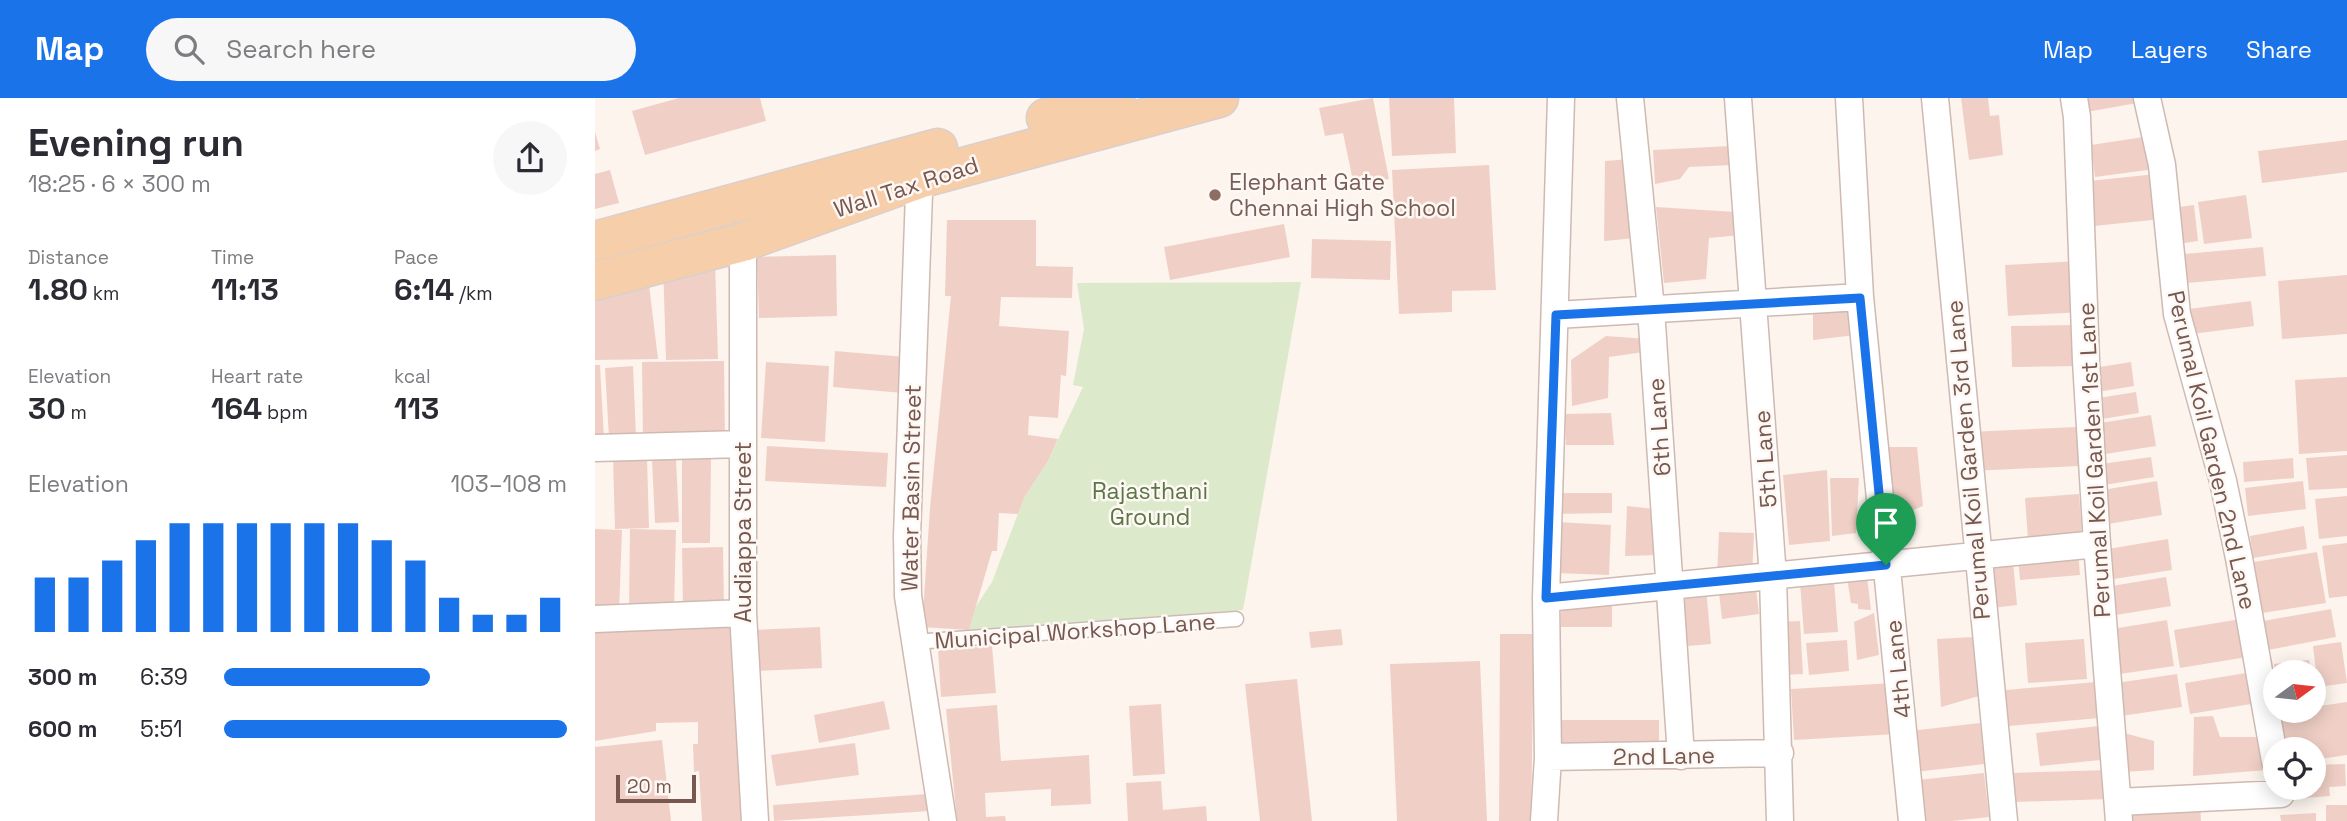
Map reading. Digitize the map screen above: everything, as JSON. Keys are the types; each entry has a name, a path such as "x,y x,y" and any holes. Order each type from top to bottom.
{"main road":[{"name":"Wall Tax Road","path":"595,281 743,242 920,166 1115,98"},
{"name":"Wall Tax Road","path":"595,240 1219,98"}],"street":[{"path":"1544,821 1548,757 1546,598 1561,98"},
{"name":"6th Lane","path":"1630,98 1651,309 1681,757"},
{"name":"5th Lane","path":"1738,98 1773,577 1780,821"},
{"name":"4th Lane","path":"1849,98 1860,298 1912,821"},
{"name":"Perumal Koil Garden 3rd Lane","path":"1935,98 2004,821"},
{"name":"Perumal Koil Garden 1st Lane","path":"2074,98 2097,544 2118,811"},
{"name":"Perumal Koil Garden 2nd Lane","path":"2147,98 2162,166 2177,314 2223,481 2271,737"},
{"name":"Water Basin Street","path":"920,166 907,536 908,596 943,821"},
{"name":"Audiappa Street","path":"743,242 743,613 755,821"},
{"path":"1556,315 1860,298"},
{"path":"595,448 743,444"},
{"path":"1546,598 2097,544"},
{"path":"595,619 743,613"},
{"name":"2nd Lane","path":"1548,757 1681,757 1780,753"},
{"path":"2118,811 2263,796"}],"lane":[{"name":"Municipal Workshop Lane","path":"914,642 1236,619"}],"green space":[{"name":"Rajasthani Ground","path":"1301,282 1243,610 969,630 975,608 992,582 1024,498 1048,461 1083,387 1073,385 1084,329 1077,283"}],"building":[{"path":"679,98 760,98 766,121 645,155 632,111"},
{"path":"1373,98 1389,179 1354,186 1343,133 1325,136 1319,108"},
{"path":"1389,98 1454,98 1456,153 1392,156"},
{"path":"1961,98 1988,98 1990,116 1999,115 2003,155 1969,160"},
{"path":"2078,98 2142,98 2143,102 2081,113"},
{"path":"595,132 600,149 595,151"},
{"path":"2150,136 2155,169 2095,177 2091,145"},
{"path":"2347,140 2347,172 2262,183 2258,151"},
{"path":"1730,146 1733,165 1689,167 1680,179 1655,184 1653,150"},
{"path":"1630,159 1636,238 1604,241 1605,161"},
{"path":"1489,165 1496,290 1452,291 1452,312 1399,314 1392,170"},
{"path":"610,170 619,203 595,209 595,174"},
{"path":"2157,174 2162,219 2094,226 2089,181"},
{"path":"2246,195 2252,238 2204,244 2198,202"},
{"path":"2194,205 2198,241 2177,244 2172,208"},
{"path":"1656,207 1735,212 1741,235 1709,238 1706,279 1664,283"},
{"path":"947,220 1036,220 1036,266 1073,267 1072,298 1001,297 999,326 1069,331 1066,376 1061,375 1058,418 1029,416 1028,435 1058,439 1048,461 1024,498 1018,514 999,513 997,551 992,551 969,630 922,627 930,508 951,296 945,296"},
{"path":"1284,224 1290,257 1170,280 1164,247"},
{"path":"1312,239 1391,241 1390,280 1311,278"},
{"path":"2263,247 2266,276 2187,283 2184,254"},
{"path":"836,255 837,316 759,318 757,257"},
{"path":"2080,261 2083,312 2008,316 2005,265"},
{"path":"715,262 718,359 666,360 663,263"},
{"path":"2347,275 2347,334 2282,339 2278,281"},
{"path":"649,285 658,359 595,360 595,297"},
{"path":"1855,300 1856,335 1813,340 1813,304"},
{"path":"2251,301 2254,326 2192,334 2189,309"},
{"path":"2075,325 2076,366 2012,367 2011,326"},
{"path":"1606,336 1647,339 1644,352 1609,357 1608,398 1572,406 1571,360"},
{"path":"835,351 905,357 903,393 833,387"},
{"path":"724,361 725,439 643,441 642,362"},
{"path":"766,362 829,366 825,442 761,438"},
{"path":"2131,362 2134,386 2091,393 2087,369"},
{"path":"595,365 600,365 604,439 595,439"},
{"path":"633,366 636,437 609,438 605,368"},
{"path":"2347,377 2347,451 2299,454 2295,380"},
{"path":"2136,392 2139,413 2096,420 2092,399"},
{"path":"1611,413 1614,445 1566,445 1565,414"},
{"path":"2151,415 2156,446 2099,455 2094,424"},
{"path":"2077,427 2079,466 1971,471 1969,432"},
{"path":"767,446 888,453 886,487 765,481"},
{"path":"1888,447 1917,447 1923,506 1894,518"},
{"path":"2347,455 2347,488 2309,490 2306,458"},
{"path":"647,457 649,528 615,529 613,458"},
{"path":"2151,457 2154,477 2098,486 2094,465"},
{"path":"2293,458 2294,478 2244,482 2243,462"},
{"path":"676,459 679,522 655,523 652,460"},
{"path":"682,459 711,459 710,543 682,543"},
{"path":"1827,470 1830,541 1789,545 1783,475"},
{"path":"1830,478 1859,478 1856,533 1832,536"},
{"path":"2157,481 2162,515 2102,525 2096,491"},
{"path":"2303,481 2306,509 2248,516 2245,488"},
{"path":"1554,493 1612,493 1612,513 1554,514"},
{"path":"2079,494 2082,534 2028,539 2025,498"},
{"path":"2347,496 2347,536 2319,539 2315,499"},
{"path":"1627,506 1655,509 1660,555 1625,556"},
{"path":"1557,522 1611,525 1609,575 1555,573"},
{"path":"2304,526 2307,549 2253,558 2250,536"},
{"path":"595,529 622,530 619,612 595,611"},
{"path":"630,529 676,530 674,610 629,610"},
{"path":"1719,532 1754,533 1752,578 1717,576"},
{"path":"2168,539 2172,570 2107,580 2102,550"},
{"path":"2347,543 2347,596 2329,598 2322,546"},
{"path":"723,547 724,608 683,608 682,548"},
{"path":"2078,551 2080,575 2020,580 2018,557"},
{"path":"2317,552 2326,603 2262,613 2254,562"},
{"path":"2013,562 2017,605 1984,609 1979,566"},
{"path":"1867,576 1871,610 1858,609 1858,604 1851,603 1847,578"},
{"path":"2166,577 2171,606 2110,616 2106,587"},
{"path":"1755,580 1759,614 1722,619 1718,584"},
{"path":"1834,581 1838,632 1804,634 1800,583"},
{"path":"1706,587 1711,644 1676,647 1672,590"},
{"path":"1561,606 1612,606 1612,627 1561,627"},
{"path":"2331,609 2336,637 2268,650 2263,621"},
{"path":"1874,613 1879,655 1857,660 1854,622"},
{"path":"2241,619 2247,657 2180,668 2174,630"},
{"path":"2167,620 2174,666 2113,675 2106,630"},
{"path":"737,621 747,821 702,821 699,771 694,772 693,744 698,744 698,722 656,723 656,731 595,741 595,623"},
{"path":"1800,621 1803,674 1782,675 1779,622"},
{"path":"820,627 822,668 754,671 752,630"},
{"path":"1341,629 1343,645 1311,648 1309,632"},
{"path":"1500,634 1534,634 1531,821 1499,821"},
{"path":"1974,637 1979,696 1941,707 1937,639"},
{"path":"2084,639 2087,679 2028,683 2025,643"},
{"path":"1847,640 1849,671 1809,675 1806,643"},
{"path":"2341,642 2347,683 2326,686 2326,660 2315,660 2313,646"},
{"path":"992,646 996,693 941,697 938,650"},
{"path":"1480,661 1487,821 1397,821 1390,664"},
{"path":"2252,672 2257,703 2190,714 2185,683"},
{"path":"2177,674 2182,707 2121,716 2116,683"},
{"path":"1297,679 1312,821 1260,821 1245,684"},
{"path":"2096,682 2099,718 1998,727 1995,691"},
{"path":"1894,683 1897,734 1794,740 1791,689"},
{"path":"884,701 890,729 819,743 814,715"},
{"path":"2347,702 2347,755 2326,758 2326,737 2284,737 2282,723 2326,723 2326,705"},
{"path":"1161,704 1165,774 1133,776 1129,706"},
{"path":"997,705 1001,761 1089,755 1091,804 1051,806 1051,789 985,793 986,817 1005,816 1006,821 957,821 946,709"},
{"path":"2213,716 2220,737 2263,737 2263,770 2193,776 2194,717"},
{"path":"1556,720 1659,720 1659,751 1556,751"},
{"path":"1980,723 1985,764 1915,772 1910,731"},
{"path":"2108,725 2111,759 2040,766 2036,733"},
{"path":"2124,733 2154,741 2154,770 2124,772"},
{"path":"662,740 671,821 595,821 595,747"},
{"path":"855,743 859,775 776,786 771,755"},
{"path":"2345,764 2346,786 2329,787 2330,796 2326,796 2326,765"},
{"path":"2109,770 2110,799 2012,802 2011,773"},
{"path":"1984,773 1989,817 1922,821 1917,780"},
{"path":"1161,781 1163,810 1206,806 1207,821 1128,821 1126,783"},
{"path":"928,794 930,811 774,821 773,805"},
{"path":"2200,804 2201,821 2127,821 2127,808"},
{"path":"2326,805 2347,805 2347,821 2326,821"},
{"path":"2316,813 2316,821 2281,821 2280,815"}],"place":[{"name":"Elephant Gate Chennai High School","path":"1215,195"}],"route":[{"path":"1860,298 1886,565 1546,598 1556,315 1860,298"}]}
